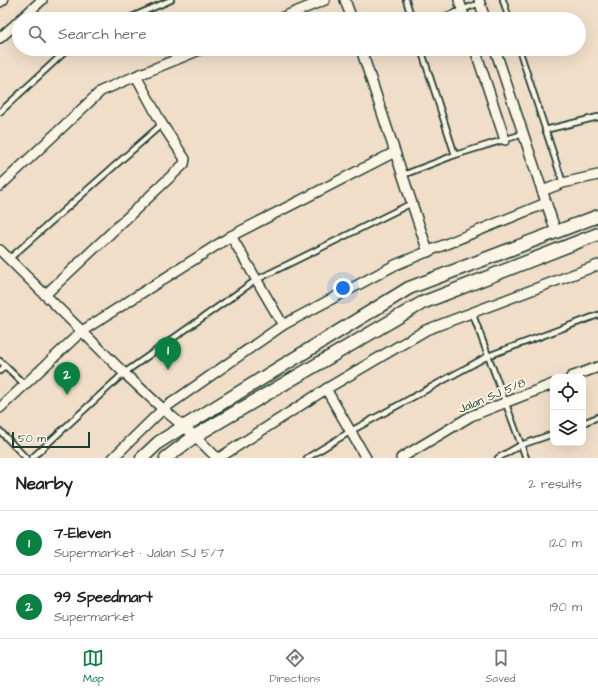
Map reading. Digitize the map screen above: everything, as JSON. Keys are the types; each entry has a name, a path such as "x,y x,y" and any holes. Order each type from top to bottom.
{"street":[{"path":"29,12 42,0"},
{"path":"295,12 325,0"},
{"path":"346,0 350,12"},
{"path":"459,0 462,10"},
{"path":"479,2 483,12"},
{"path":"0,38 12,27"},
{"path":"0,186 101,91 185,56"},
{"path":"364,56 428,252"},
{"path":"477,56 505,140"},
{"path":"497,56 556,232"},
{"path":"45,295 184,164 185,159 162,124 136,76"},
{"path":"0,408 82,332 231,236 395,152"},
{"path":"542,191 563,183 598,175"},
{"path":"113,458 163,409 283,325 395,265 546,203"},
{"path":"142,458 159,442 409,288 598,216"},
{"path":"166,458 196,436 422,303 598,234"},
{"path":"231,236 283,325"},
{"path":"0,250 124,373 183,427 196,436 218,458 326,389 426,330 598,266"},
{"path":"579,374 598,367"},
{"name":"Jalan SJ 5/8","path":"401,458 471,416 550,385"},
{"path":"326,389 366,458"}],"lane":[{"path":"144,12 172,0"},
{"path":"406,0 410,12"},
{"path":"502,0 506,12"},
{"path":"457,12 479,2"},
{"path":"0,112 60,56"},
{"path":"423,56 455,155"},
{"path":"521,56 563,183"},
{"path":"545,130 598,117"},
{"path":"9,259 162,124"},
{"path":"402,175 455,155 523,134"},
{"path":"32,458 124,373 256,280 412,203"},
{"path":"472,312 526,458"},
{"path":"307,458 350,431 488,356 598,315"},
{"path":"0,361 25,384"},
{"path":"0,371 5,366"},
{"path":"586,422 598,417"},
{"path":"0,431 26,458"},
{"path":"498,458 521,445 550,435"}],"place":[{"name":"7-Eleven","path":"168,370"},
{"name":"99 Speedmart","path":"67,395"}]}
